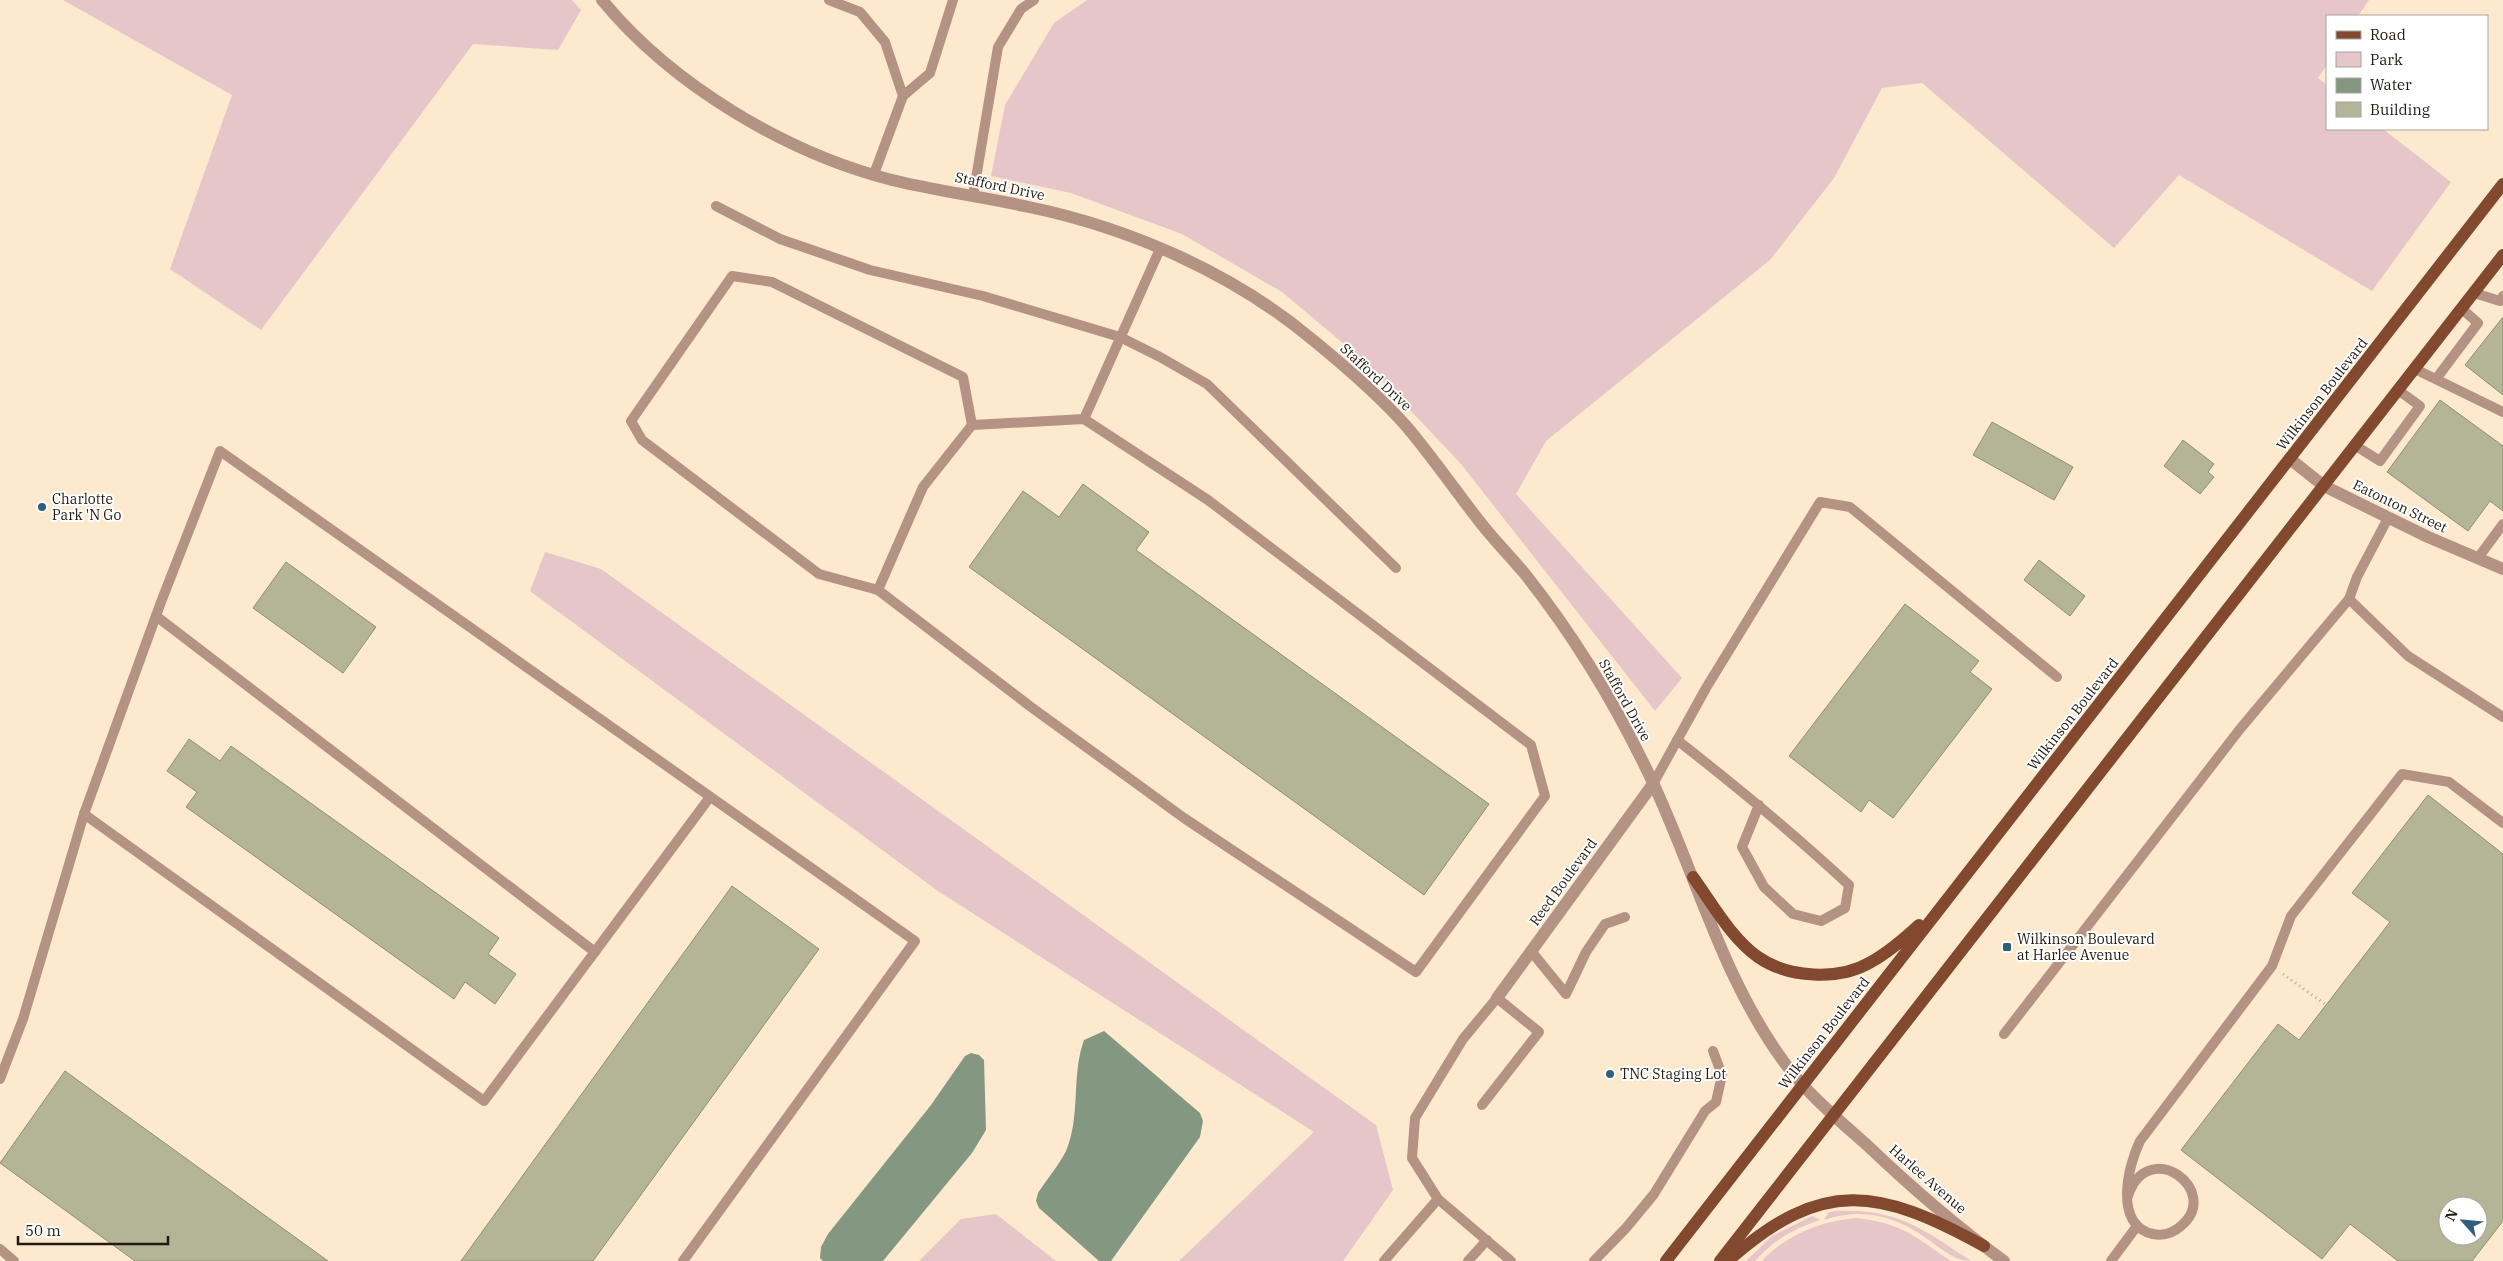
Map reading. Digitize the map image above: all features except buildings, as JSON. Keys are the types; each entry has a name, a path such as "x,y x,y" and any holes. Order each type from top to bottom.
{"main road":[{"name":"Wilkinson Boulevard","path":"1666,1261 2503,184"},
{"path":"1720,1261 2502,258"},
{"path":"1693,877 1732,930 1758,956 1783,970 1808,974 1843,972 1870,964 1897,946 1950,896"},
{"path":"1728,1261 1766,1230 1794,1213 1817,1205 1848,1200 1900,1207 1937,1220 1984,1246"}],"street":[{"name":"Stafford Drive","path":"602,0 660,58 711,97 776,135 820,156 891,180 1032,207 1095,224 1160,249 1205,270 1261,302 1310,336 1382,400 1436,462 1481,524 1527,577 1590,668 1653,784 1693,877 1730,973 1757,1021 1783,1061 1802,1084 1834,1116"},
{"name":"Eatonton Street","path":"2290,459 2324,486 2388,518 2503,569"},
{"name":"Reed Boulevard","path":"1497,998 1653,784"},
{"name":"Harlee Avenue","path":"1834,1116 1906,1182 2004,1261"}],"lane":[{"path":"829,0 860,12 885,42 903,96"},
{"path":"874,174 903,96 930,73 953,0"},
{"path":"973,196 998,47 1021,9 1034,0"},
{"path":"716,206 780,239 870,270 983,296 1120,337 1207,384 1396,568"},
{"path":"1084,419 1160,249"},
{"path":"878,590 923,487 972,425 1084,419 1208,500 1531,745 1544,796 1416,972 1184,818 1031,707 878,590 819,574 642,440 631,421 732,276 772,282 963,377 972,425"},
{"path":"2474,293 2500,300 2503,296"},
{"path":"2436,379 2478,323 2462,308"},
{"path":"2415,369 2503,412"},
{"path":"2356,446 2380,461 2420,406 2398,390"},
{"path":"0,1079 23,1019 84,814 156,616 220,450 915,941 683,1261"},
{"path":"1653,784 1677,740 1820,502 1850,507 2057,677"},
{"path":"2004,1034 2240,729 2349,599 2357,577 2388,518"},
{"path":"2478,558 2503,524"},
{"path":"2349,599 2408,656 2503,717"},
{"path":"156,616 595,952"},
{"path":"1677,740 1759,805 1849,885 1845,908 1821,922 1792,914 1764,887 1742,847 1759,805"},
{"path":"2128,1196 2136,1179 2152,1170 2170,1170 2179,1174 2190,1188 2193,1207 2184,1223 2169,1233 2152,1234 2138,1226 2130,1215 2128,1196 2132,1158 2140,1141 2272,966 2291,916 2402,774 2449,782 2503,823"},
{"path":"84,814 484,1101 710,796"},
{"path":"1531,951 1566,994 1586,952 1605,924 1625,917"},
{"path":"1482,1105 1538,1032 1497,998 1463,1039 1415,1118 1412,1158 1438,1199 1511,1261"},
{"path":"1594,1261 1626,1228 1654,1194 1705,1111 1716,1102 1722,1075 1713,1051"},
{"path":"1384,1261 1438,1199"},
{"path":"2111,1261 2138,1226"},
{"path":"1468,1261 1486,1240"},
{"path":"0,1249 14,1261"}],"path":[{"path":"2283,974 2326,1005"}],"green space":[{"path":"63,0 572,0 581,10 558,50 473,44 261,330 170,269 232,95"},
{"path":"1087,0 2369,0 2359,15 2326,15 2326,66 2318,78 2326,84 2326,130 2384,130 2451,182 2372,291 2179,175 2114,248 1922,83 1882,88 1834,178 1770,260 1546,441 1516,494 1682,678 1655,711 1461,464 1363,360 1282,292 1182,234 1071,193 991,176 1005,105 1054,23"},
{"path":"545,552 601,569 1376,1125 1393,1190 1343,1261 1179,1261 1314,1132 938,891 530,591"},
{"path":"1829,1212 1876,1213 1893,1217 1923,1230 1971,1261 1954,1257 1905,1225 1879,1216 1853,1214 1824,1220"},
{"path":"996,1214 1056,1261 919,1261 961,1219"},
{"path":"1812,1216 1820,1220 1784,1236 1755,1261 1746,1261 1772,1236"},
{"path":"1856,1218 1897,1227 1951,1261 1762,1261 1782,1244 1805,1231 1830,1222"}],"water":[{"path":"1104,1031 1200,1113 1203,1121 1200,1137 1111,1261 1099,1261 1039,1208 1036,1201 1038,1193 1066,1151 1071,1138 1078,1067 1084,1040"},
{"path":"971,1053 979,1055 984,1060 986,1130 972,1153 883,1261 823,1261 820,1258 821,1247 828,1234 931,1105 965,1056"}],"place":[{"name":"Charlotte Park 'N Go","path":"42,507"},
{"name":"Wilkinson Boulevard at Harlee Avenue","path":"2007,947"},
{"name":"TNC Staging Lot","path":"1610,1074"}]}
